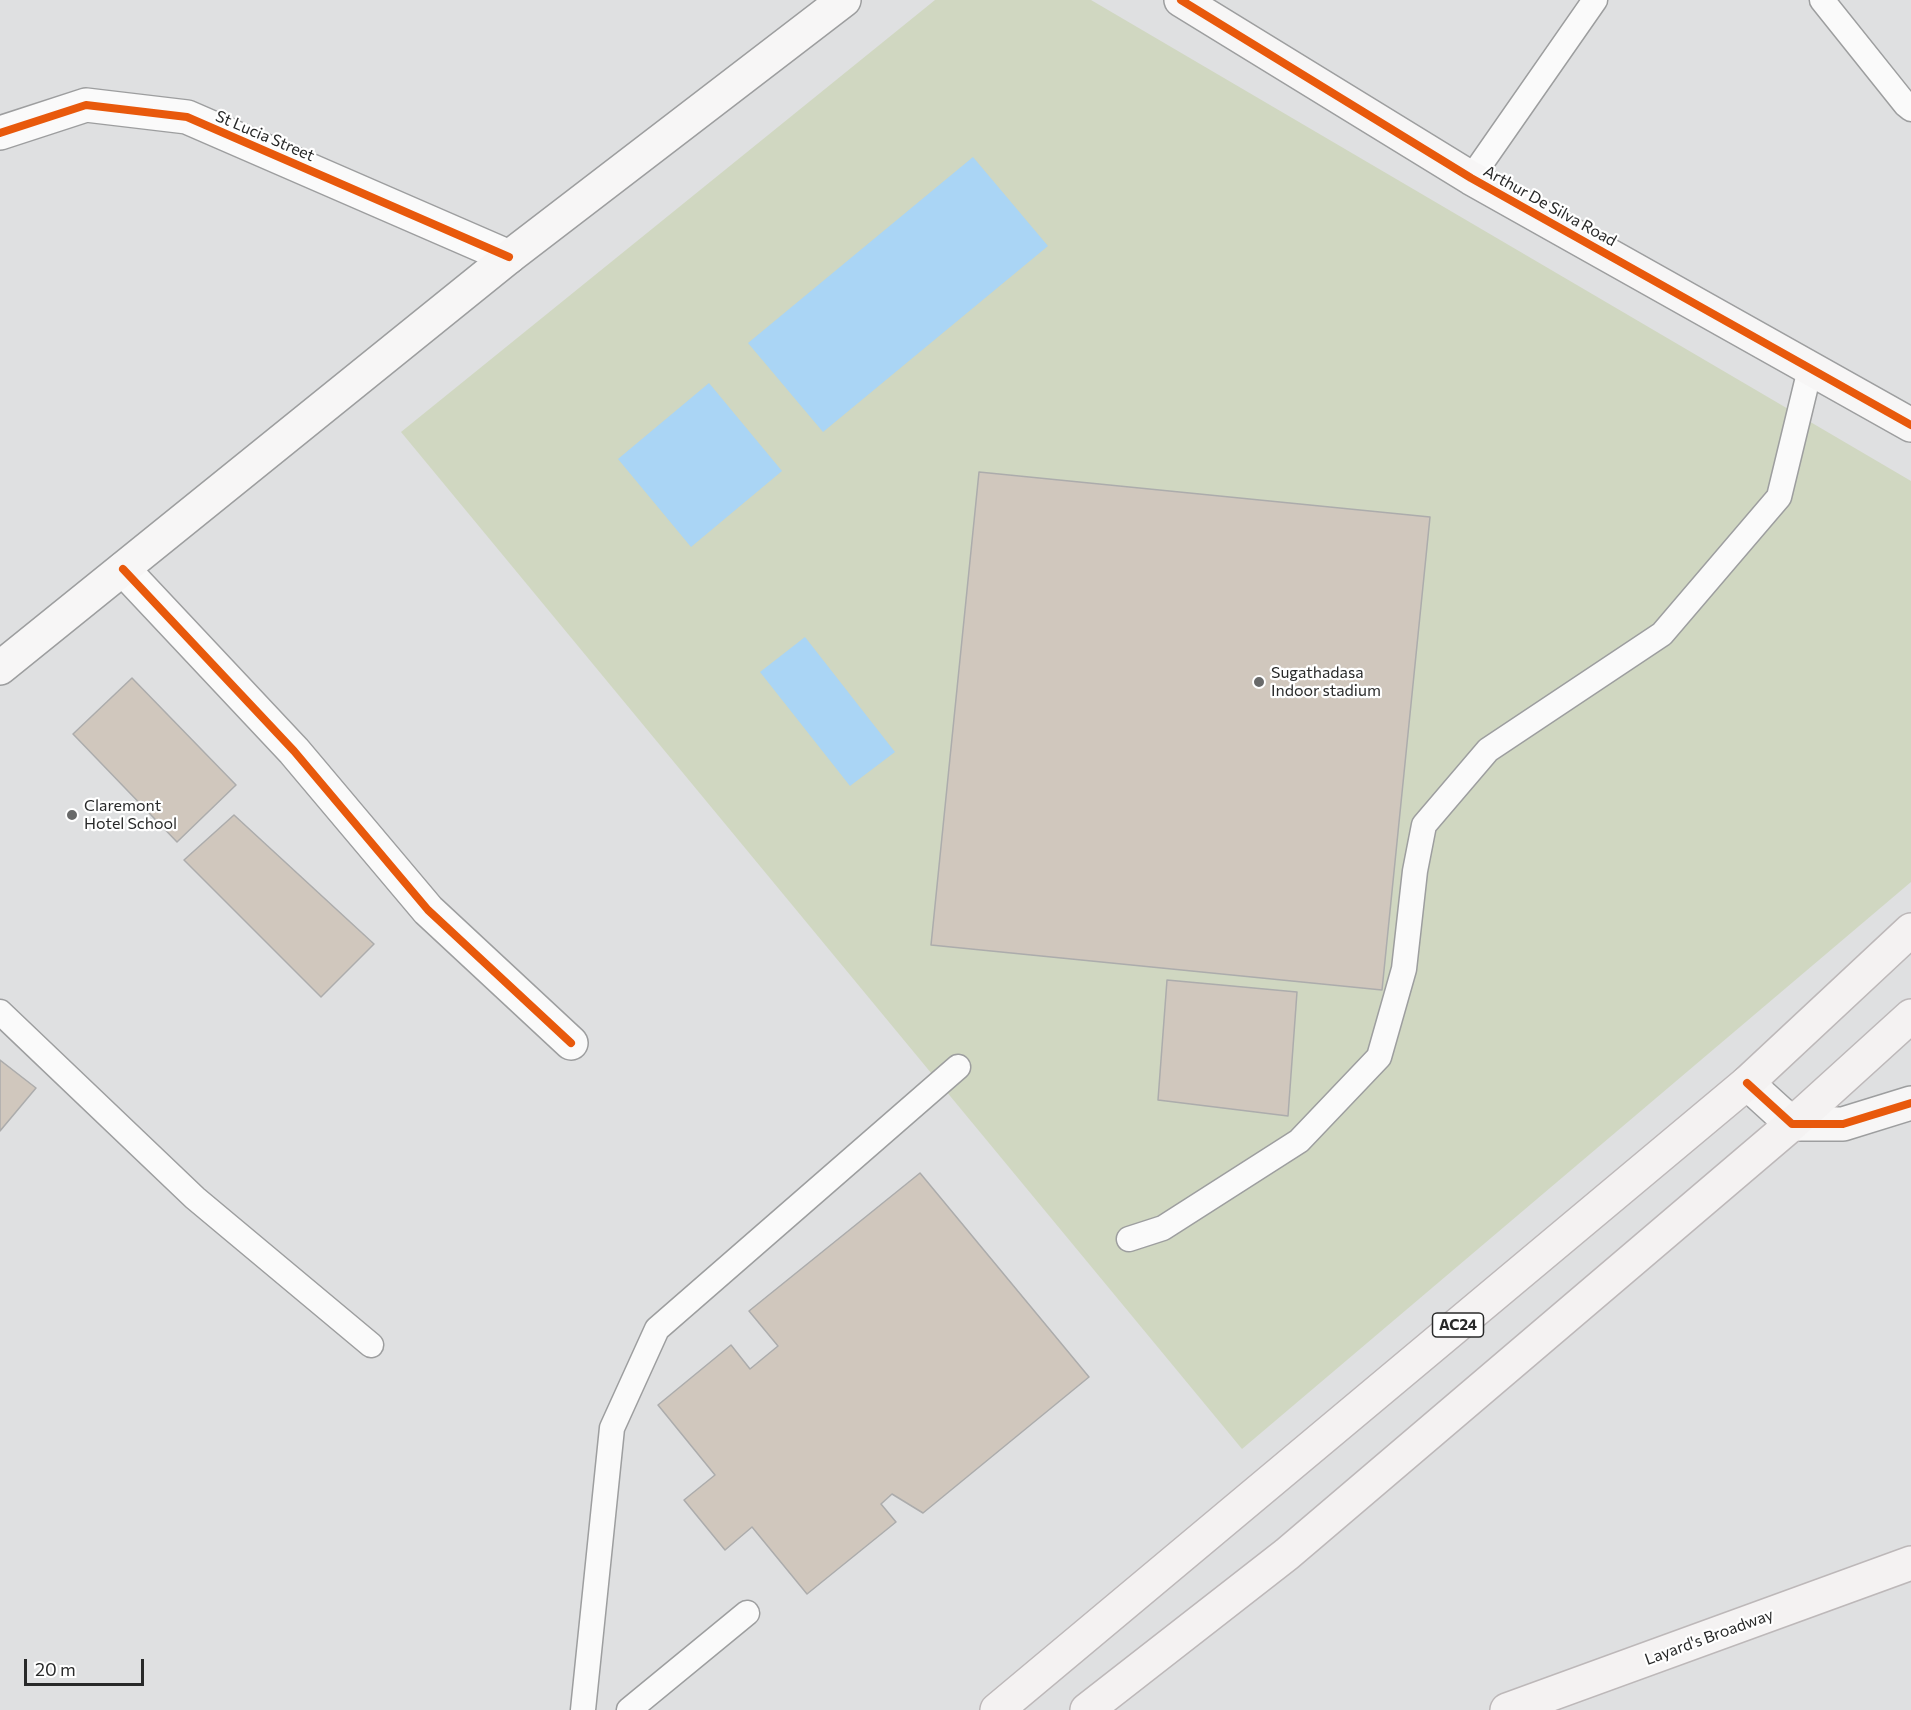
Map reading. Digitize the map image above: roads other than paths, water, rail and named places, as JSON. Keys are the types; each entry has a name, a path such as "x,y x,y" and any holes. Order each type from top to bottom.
{"main road":[{"path":"0,668 509,257 844,0"},
{"name":"Arthur De Silva Road","path":"1181,0 1472,178 1911,425"},
{"name":"AC24","path":"997,1710 1747,1083 1911,930"},
{"path":"1087,1710 1287,1554 1792,1124 1911,1016"},
{"path":"1747,1083 1792,1124 1843,1124 1911,1103"},
{"name":"Layard's Broadway","path":"1507,1710 1911,1563"}],"street":[{"name":"St Lucia Street","path":"0,133 86,105 187,117 509,257"},
{"path":"123,569 294,751 428,910 571,1043"}],"lane":[{"path":"1472,178 1595,0"},
{"path":"1822,0 1911,109"},
{"path":"1130,1239 1163,1228 1299,1141 1379,1057 1404,969 1415,871 1424,825 1488,750 1662,634 1779,498 1810,369"},
{"path":"0,1012 195,1198 371,1345"},
{"path":"583,1710 612,1428 657,1329 958,1067"},
{"path":"629,1710 747,1613"}],"water":[{"path":"973,157 1048,246 823,432 748,343"},
{"path":"709,383 782,471 691,547 618,459"},
{"path":"805,637 895,752 850,786 760,672"}],"place":[{"name":"Sugathadasa Indoor stadium","path":"1259,682"},
{"name":"Claremont Hotel School","path":"72,815"}]}
